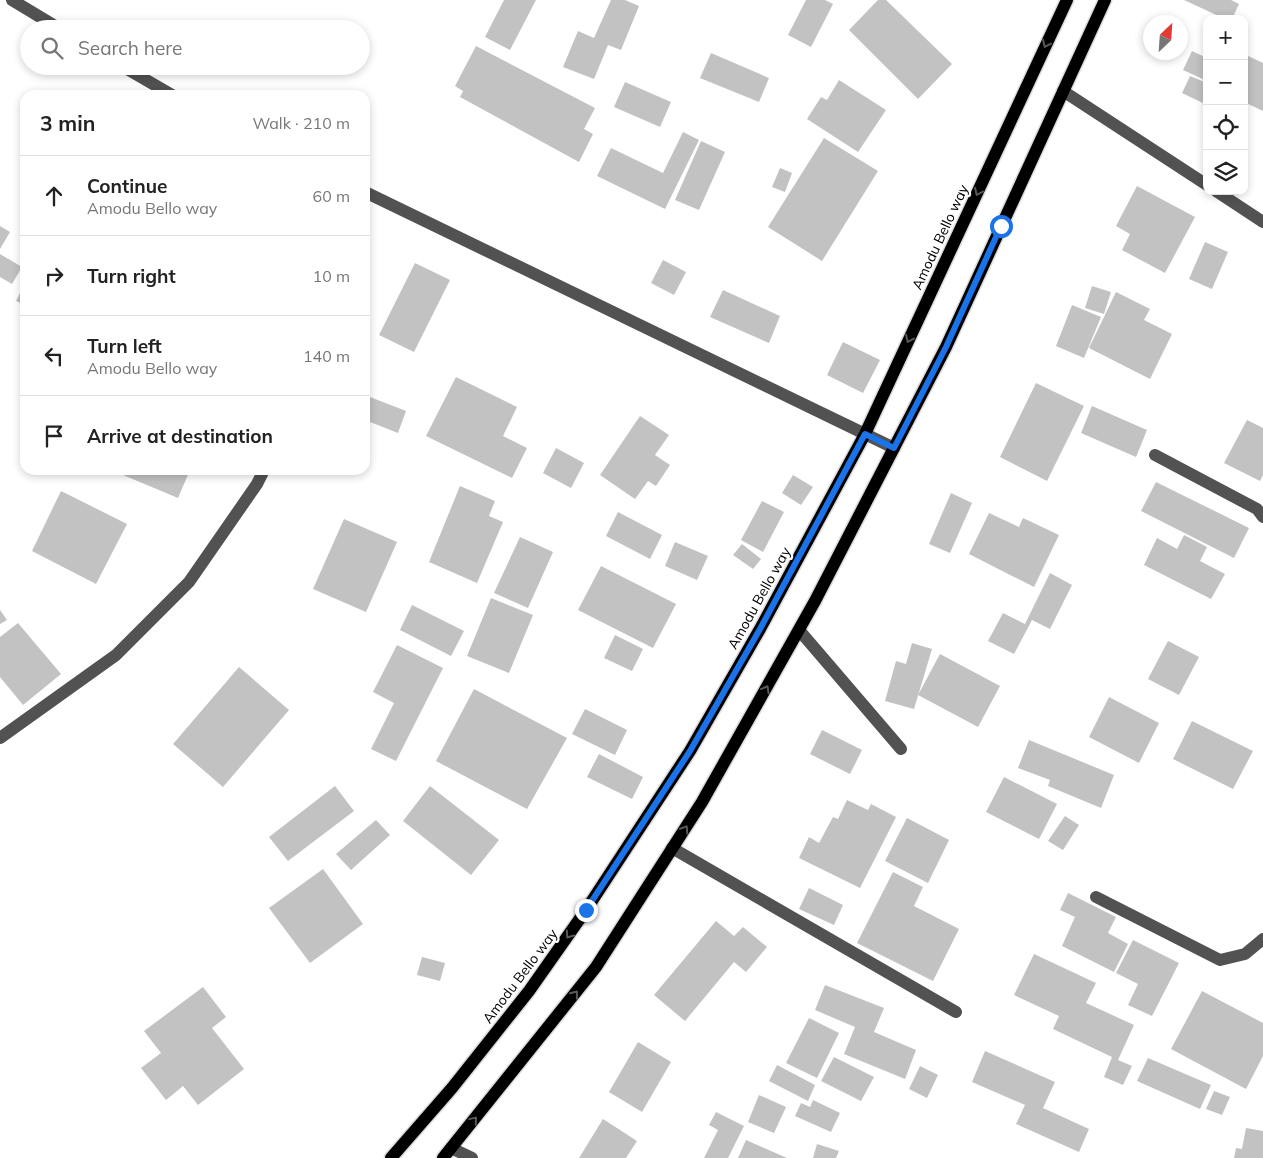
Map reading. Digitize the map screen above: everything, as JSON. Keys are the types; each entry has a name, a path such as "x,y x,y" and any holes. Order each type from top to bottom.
{"main road":[{"name":"Amodu Bello way","path":"391,1158 452,1088 529,991 586,910 690,751 760,629 865,434 1067,0"},
{"path":"447,1153 596,967 702,802 798,630 946,347 1105,0"}],"street":[{"path":"12,0 45,20"},
{"path":"138,75 163,90"},
{"path":"1063,91 1203,182"},
{"path":"1222,195 1263,222"},
{"path":"370,196 894,448"},
{"path":"1155,455 1257,509 1263,517"},
{"path":"0,738 116,655 189,582 262,475"},
{"path":"798,630 901,749"},
{"path":"672,848 956,1012"},
{"path":"1096,897 1220,960 1245,954 1263,939"},
{"path":"447,1153 472,1158"}],"building":[{"path":"504,0 536,0 510,50 485,37"},
{"path":"611,0 625,0 639,6 621,50 608,45 594,79 563,67 578,31 594,38"},
{"path":"806,0 825,0 833,4 811,47 788,35"},
{"path":"878,0 886,0 952,64 918,99 849,30"},
{"path":"1184,0 1231,0 1239,4 1234,15 1216,15"},
{"path":"476,46 595,108 584,129 593,134 579,162 460,97 463,91 455,86"},
{"path":"1192,51 1203,56 1203,79 1183,70"},
{"path":"711,53 769,78 759,102 700,78"},
{"path":"1248,56 1263,63 1263,111 1248,104"},
{"path":"1190,76 1203,81 1203,103 1182,93"},
{"path":"839,80 886,110 858,152 807,119 821,97 827,100"},
{"path":"625,82 671,102 660,127 614,107"},
{"path":"683,132 699,140 665,209 597,176 611,148 663,173"},
{"path":"824,138 878,171 822,261 768,227"},
{"path":"701,141 725,152 699,210 675,200"},
{"path":"780,168 792,173 785,192 772,187"},
{"path":"1137,186 1195,217 1165,273 1122,250 1130,234 1116,226"},
{"path":"0,226 10,232 0,249"},
{"path":"1205,242 1228,252 1212,289 1189,279"},
{"path":"0,254 20,266 20,270 12,284 0,277"},
{"path":"663,260 686,272 674,295 651,283"},
{"path":"415,263 450,280 414,352 379,335"},
{"path":"1092,286 1111,292 1104,314 1085,308"},
{"path":"723,290 780,316 769,343 710,317"},
{"path":"1116,292 1150,309 1144,320 1172,334 1150,379 1089,348"},
{"path":"20,293 20,303 16,301"},
{"path":"1072,305 1101,317 1084,358 1056,346"},
{"path":"843,342 880,360 863,393 827,375"},
{"path":"456,377 517,407 503,436 527,448 512,478 426,436"},
{"path":"1036,383 1084,406 1047,481 1000,457"},
{"path":"370,397 406,411 398,433 370,422"},
{"path":"1092,406 1147,430 1136,457 1081,433"},
{"path":"640,416 669,435 655,455 670,465 656,486 648,481 635,499 600,475"},
{"path":"1247,420 1263,428 1263,475 1260,481 1224,463"},
{"path":"556,448 584,463 571,488 543,473"},
{"path":"123,475 188,475 178,498"},
{"path":"793,475 813,487 801,505 782,493"},
{"path":"1156,482 1249,528 1234,558 1141,511"},
{"path":"460,486 495,501 489,516 503,522 477,583 429,562"},
{"path":"61,491 127,524 96,584 32,551"},
{"path":"951,493 972,503 950,553 929,544"},
{"path":"762,501 784,512 763,552 741,540"},
{"path":"618,512 662,535 650,559 606,536"},
{"path":"989,513 1019,527 1023,518 1059,535 1034,587 969,554"},
{"path":"344,519 397,542 366,612 313,589"},
{"path":"1184,535 1207,547 1200,561 1225,574 1211,599 1144,565 1157,538 1177,549"},
{"path":"520,537 553,552 528,608 494,593"},
{"path":"675,542 708,556 697,580 665,566"},
{"path":"742,544 761,559 753,569 733,555"},
{"path":"601,566 676,604 653,648 578,610"},
{"path":"1050,573 1072,585 1050,629 1032,620 1014,654 988,641 1003,613 1025,624"},
{"path":"491,598 533,615 509,673 467,656"},
{"path":"412,605 464,631 451,656 400,630"},
{"path":"0,610 7,620 0,624"},
{"path":"18,623 61,674 23,705 0,677 0,637"},
{"path":"615,635 643,649 632,671 604,658"},
{"path":"1168,641 1199,657 1179,695 1148,679"},
{"path":"912,643 932,649 914,709 885,701 896,661 906,664"},
{"path":"397,645 443,668 396,761 371,749 394,703 373,692"},
{"path":"940,654 1000,686 978,727 918,695"},
{"path":"239,667 289,710 223,787 173,744"},
{"path":"474,689 567,738 527,809 436,761"},
{"path":"1109,697 1159,723 1139,763 1089,737"},
{"path":"585,709 627,730 615,755 572,734"},
{"path":"1192,721 1253,751 1233,789 1173,759"},
{"path":"822,730 862,750 850,774 810,754"},
{"path":"1029,740 1114,775 1101,808 1048,786 1050,780 1018,768"},
{"path":"599,754 643,777 632,799 587,777"},
{"path":"1004,777 1057,804 1039,839 986,812"},
{"path":"335,786 354,811 288,861 269,837"},
{"path":"430,786 499,840 471,875 403,821"},
{"path":"847,800 868,810 871,804 896,817 860,888 799,858 809,837 819,843 833,817 838,819"},
{"path":"1065,816 1079,825 1063,850 1048,841"},
{"path":"907,818 949,840 928,883 885,861"},
{"path":"376,820 390,835 351,870 336,854"},
{"path":"323,869 363,924 310,963 269,908"},
{"path":"893,872 923,887 914,906 959,929 933,981 857,943"},
{"path":"809,888 843,905 834,925 799,909"},
{"path":"1068,893 1116,917 1108,933 1128,944 1114,972 1062,946 1075,917 1060,910"},
{"path":"716,921 734,936 743,927 767,947 746,972 734,962 685,1021 654,995"},
{"path":"1133,940 1179,963 1152,1016 1128,1005 1138,984 1116,973"},
{"path":"1034,954 1096,983 1086,1003 1134,1025 1118,1060 1132,1066 1123,1085 1104,1077 1112,1057 1053,1029 1059,1016 1014,995"},
{"path":"422,957 445,963 440,981 417,975"},
{"path":"825,985 884,1008 874,1032 916,1050 905,1079 844,1054 855,1027 815,1010"},
{"path":"203,987 226,1017 212,1028 244,1069 198,1105 183,1086 166,1100 141,1068 161,1053 144,1031"},
{"path":"1202,991 1263,1023 1263,1056 1246,1089 1171,1049"},
{"path":"809,1018 839,1033 817,1078 786,1063"},
{"path":"638,1042 671,1062 642,1112 609,1092"},
{"path":"985,1051 1055,1082 1043,1108 1089,1129 1079,1152 1016,1124 1025,1105 972,1082"},
{"path":"834,1057 874,1077 861,1101 821,1081"},
{"path":"1148,1058 1211,1085 1200,1109 1137,1081"},
{"path":"777,1065 815,1085 808,1101 769,1081"},
{"path":"920,1066 938,1075 927,1098 909,1089"},
{"path":"1214,1091 1230,1097 1222,1115 1206,1109"},
{"path":"759,1095 786,1107 774,1133 748,1122"},
{"path":"813,1100 840,1113 831,1132 795,1116 801,1103 810,1107"},
{"path":"716,1112 744,1126 728,1158 704,1158 718,1130 709,1125"},
{"path":"603,1119 637,1141 626,1158 579,1158"},
{"path":"1246,1128 1263,1131 1263,1158 1234,1158 1236,1148 1242,1149"},
{"path":"746,1140 787,1158 738,1158"},
{"path":"817,1144 839,1151 836,1158 813,1158"}],"route":[{"path":"586,910 690,751 760,629 865,434 894,448 946,347 1001,226"}]}
